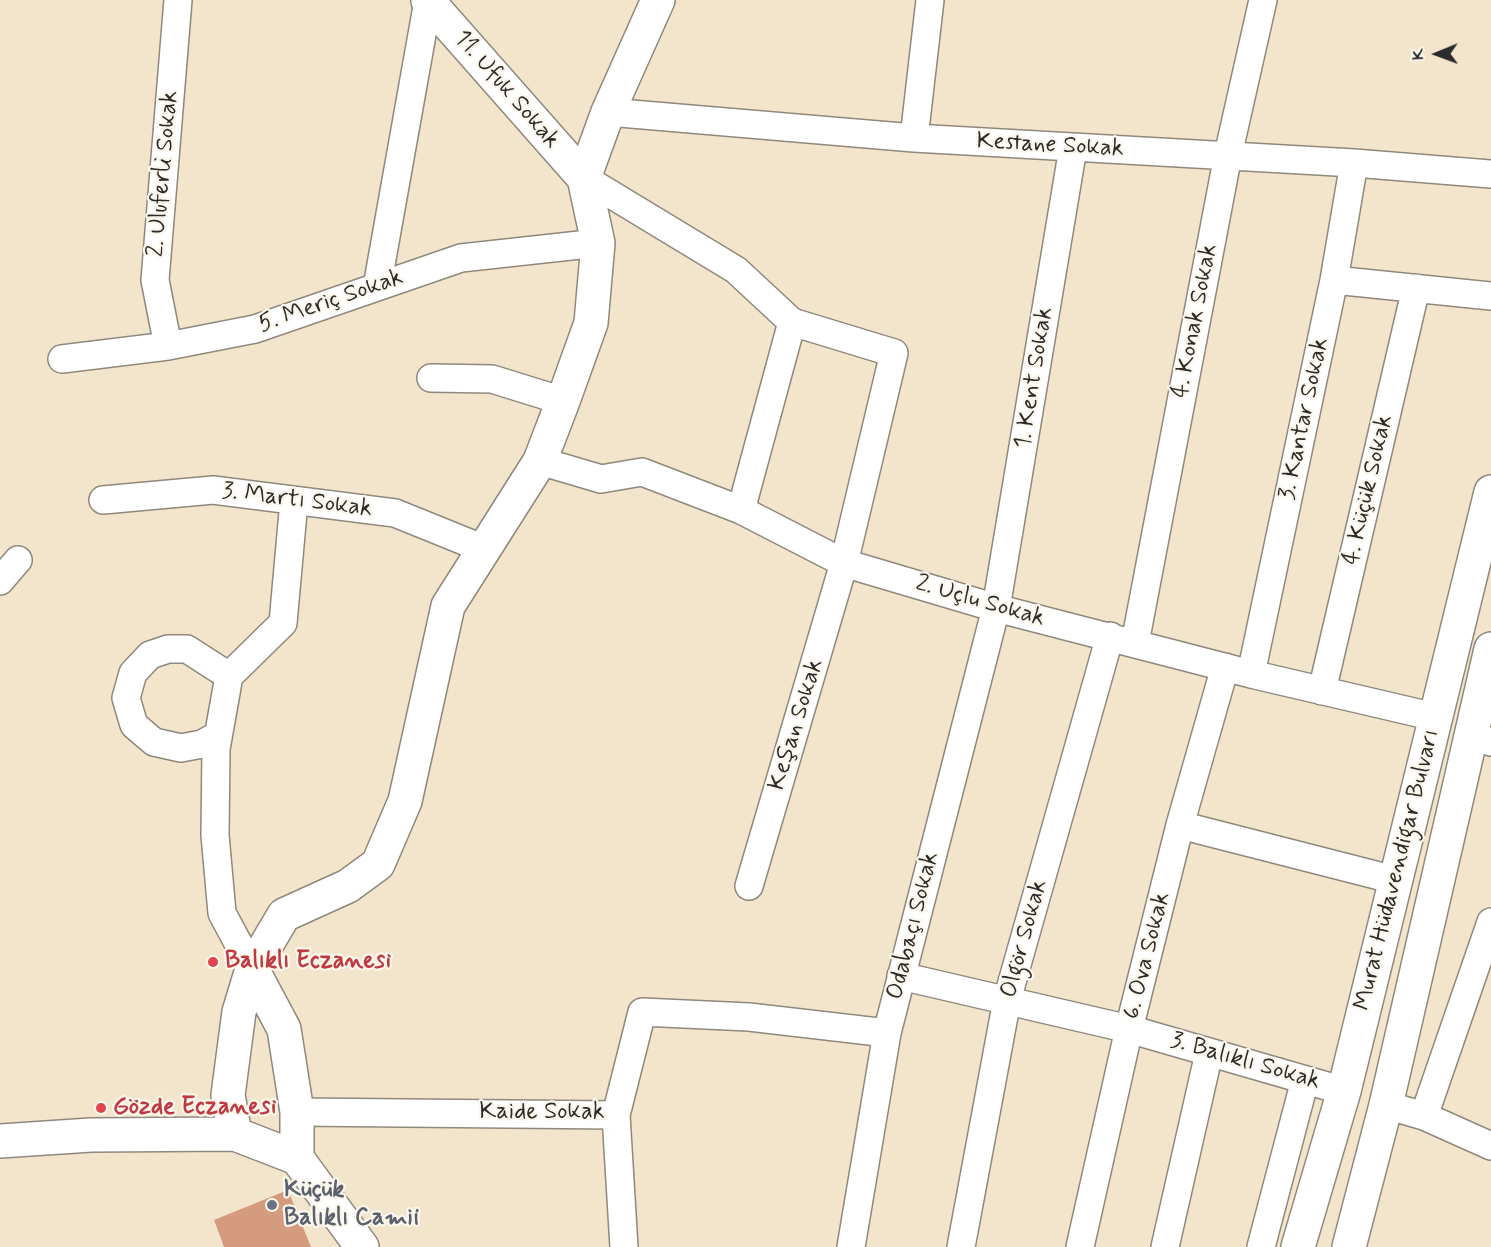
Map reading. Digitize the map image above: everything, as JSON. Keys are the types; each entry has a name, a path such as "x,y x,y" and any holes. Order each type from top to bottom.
{"main road":[{"name":"11. Ufuk Sokak","path":"426,0 444,0"},
{"name":"11. Ufuk Sokak","path":"426,0 584,178"},
{"path":"235,1134 228,1095 239,1012 252,969 284,915 348,886 378,864 405,801 448,606 540,461 563,400 591,323 597,243 584,178 608,112 657,0"},
{"name":"Murat Hüdavendigar Bulvarı","path":"1298,1247 1344,1091 1491,492"},
{"name":"Murat Hüdavendigar Bulvarı","path":"1349,1247 1481,738 1491,649"},
{"path":"252,969 284,1029 297,1112 297,1158"},
{"path":"0,1141 101,1134 235,1134 297,1158 362,1247"}],"street":[{"name":"2. Uluferli Sokak","path":"168,346 155,280 178,0"},
{"path":"377,287 426,0"},
{"path":"914,138 930,0"},
{"name":"4. Konak Sokak","path":"1123,640 1263,0"},
{"name":"Kestane Sokak","path":"608,112 914,138 1228,155 1491,174"},
{"name":"1. Kent Sokak","path":"996,608 1073,147"},
{"name":"3. Kantar Sokak","path":"1251,674 1335,280 1354,163"},
{"path":"584,178 736,270 792,322 741,510"},
{"name":"5. Meriç Sokak","path":"62,359 168,346 255,329 461,258 597,243"},
{"path":"1335,280 1491,296"},
{"name":"4. Küçük Sokak","path":"1322,691 1416,288"},
{"name":"Keşan Sokak","path":"749,886 844,563 894,353 792,322"},
{"path":"431,378 492,379 563,400"},
{"name":"2. Uçlu Sokak","path":"540,461 601,479 642,472 741,510 844,563 996,608 1251,674 1435,717"},
{"name":"3. Martı Sokak","path":"103,500 213,490 395,513 484,549"},
{"path":"252,969 222,913 215,835 216,749 229,676 283,623 294,501"},
{"path":"0,581 18,560"},
{"name":"Odabaçı Sokak","path":"851,1247 887,1033 996,608"},
{"name":"Olgör Sokak","path":"961,1247 1007,1000 1123,640"},
{"path":"218,735 202,744 181,748 153,742 134,725 126,698 133,673 150,655 168,649 187,649 229,676"},
{"name":"6. Ova Sokak","path":"1080,1247 1129,1029 1180,825 1225,667"},
{"path":"1180,825 1395,880"},
{"path":"1424,1116 1491,922"},
{"name":"3. Balıklı Sokak","path":"900,976 1129,1029 1344,1091"},
{"name":"Kaide Sokak","path":"297,1112 616,1115 642,1011 749,1017 887,1033"},
{"path":"1165,1247 1209,1053"},
{"path":"1261,1247 1305,1080"},
{"path":"1386,1106 1424,1116 1491,1146"},
{"path":"616,1115 624,1247"}],"building":[{"name":"Küçük Balıklı Camii","path":"288,1190 311,1247 224,1247 214,1220"}],"place":[{"name":"Balıklı Eczanesi","path":"213,962"},
{"name":"Gözde Eczanesi","path":"101,1108"},
{"name":"Küçük Balıklı Camii","path":"272,1205"}]}
